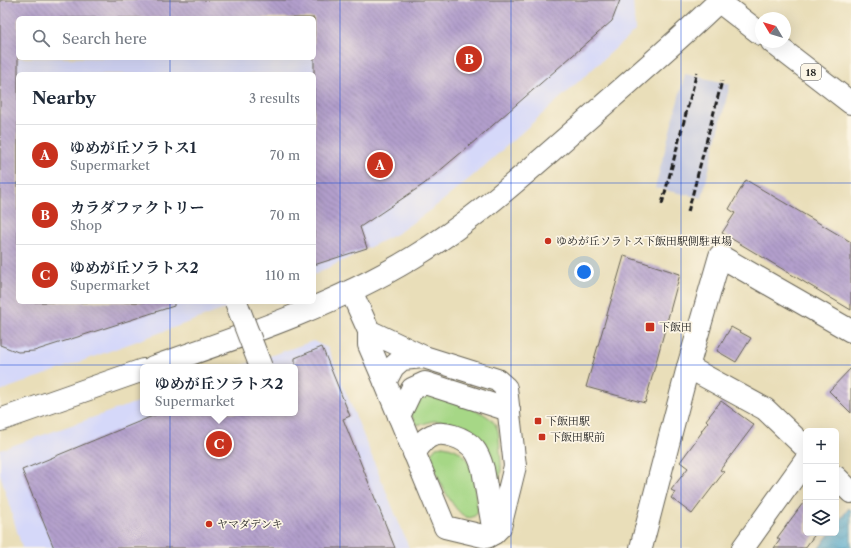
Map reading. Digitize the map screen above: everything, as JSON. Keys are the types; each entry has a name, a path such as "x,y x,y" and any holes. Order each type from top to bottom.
{"street":[{"path":"161,364 300,314 351,291 413,258 454,230 503,192 677,40 718,1 755,29"},
{"name":"18","path":"780,48 851,102"},
{"path":"645,547 688,367 720,256 851,330"},
{"path":"351,291 369,331 369,346 445,527 487,536 494,533 500,527 515,466 506,388 497,380 424,357 369,331"},
{"path":"237,304 261,364"},
{"path":"385,382 393,367 402,359 424,357"},
{"path":"688,367 765,409 803,445"},
{"path":"0,420 140,371"},
{"path":"399,416 412,389 425,383 509,410"},
{"path":"414,453 428,437 438,434 448,434 468,443 475,450 482,465 494,533"},
{"path":"743,548 803,464"},
{"path":"839,480 851,492"}],"shaded area":[{"path":"0,0 633,0 635,31 481,169 440,203 398,233 316,274 316,72 16,72 16,304 239,304 0,391"},
{"path":"685,74 730,84 702,198 655,188"},
{"path":"313,341 328,348 409,548 22,548 0,474 0,450 140,401 140,416 298,416 298,364 247,364"}],"green space":[{"path":"434,395 476,410 484,414 495,424 499,434 501,464 501,472 497,482 495,482 491,456 485,442 473,431 444,422 434,421 416,424 410,413 414,405 424,396"},
{"path":"443,446 454,449 463,454 472,470 478,512 471,517 464,516 449,498 429,456 436,447"}],"water":[{"path":"849,508 851,510 851,548 819,548 828,536 839,536 839,521"}],"building":[{"path":"0,0 620,0 612,21 469,146 424,184 360,227 367,248 316,264 316,72 314,72 314,60 316,60 316,16 16,16 16,60 18,60 18,72 16,72 16,304 174,304 174,306 34,351 18,352 0,345"},
{"path":"746,180 851,242 851,310 722,233 735,213 729,209"},
{"path":"624,256 680,274 645,403 586,387"},
{"path":"731,327 751,338 736,362 717,351"},
{"path":"322,347 350,416 343,419 395,548 54,548 22,470 153,416 298,416 298,364 295,364 295,358"},
{"path":"851,368 851,413 829,391"},
{"path":"721,401 754,425 720,470 724,472 692,514 671,498 675,492 671,490 688,468 680,462 702,432 701,431 708,422 706,420"},
{"path":"803,503 803,536 814,536 805,548 774,548 780,540 777,538"}],"railway":[{"path":"662,204 697,72"},
{"path":"688,212 722,81"}],"place":[{"name":"カラダファクトリー","path":"469,59"},
{"name":"ゆめが丘ソラトス1","path":"380,165"},
{"name":"ゆめが丘ソラトス下飯田駅側駐車場","path":"548,241"},
{"name":"下飯田","path":"650,327"},
{"name":"下飯田駅","path":"538,421"},
{"name":"下飯田駅前","path":"542,437"},
{"name":"ゆめが丘ソラトス2","path":"219,444"},
{"name":"ヤマダデンキ","path":"209,524"}]}
